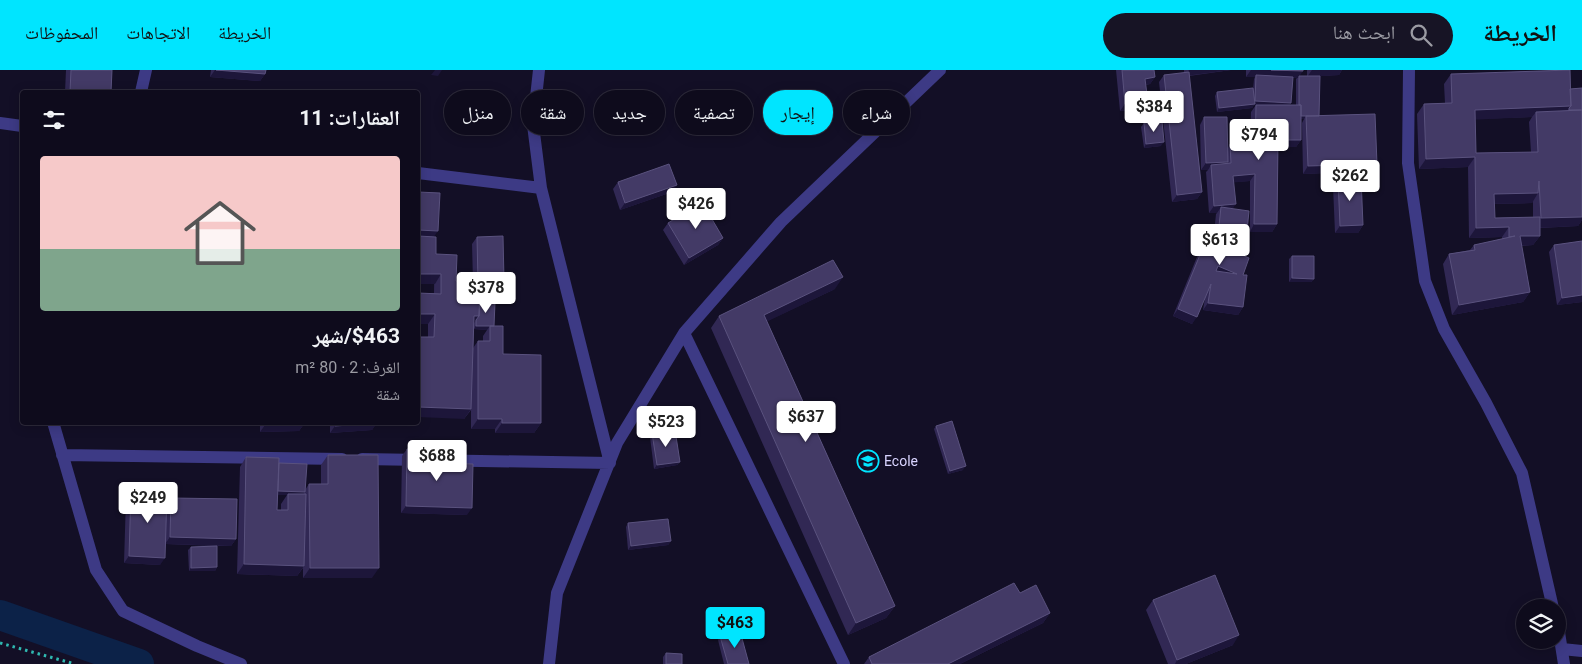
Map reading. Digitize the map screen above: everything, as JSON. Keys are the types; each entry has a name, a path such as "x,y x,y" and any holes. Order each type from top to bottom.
{"street":[{"path":"141,90 146,70"},
{"path":"539,70 533,124 541,188 610,463"},
{"path":"549,664 557,594 610,463 616,443 684,333 781,222 940,70"},
{"path":"1409,70 1408,163 1425,282 1444,330 1486,403 1522,472 1551,599"},
{"path":"0,123 20,126"},
{"path":"420,173 541,188"},
{"path":"684,333 844,664"},
{"path":"54,425 96,570 123,611 197,646 241,664"},
{"path":"62,455 610,463"},
{"path":"1564,664 1562,649 1582,651"}],"path":[{"path":"0,642 75,664"}],"building":[{"path":"71,70 112,70 111,90 70,90"},
{"path":"216,70 266,70 265,74"},
{"path":"1122,70 1154,70 1155,77 1145,79 1148,102 1125,104"},
{"path":"1271,70 1303,70 1303,71"},
{"path":"1570,70 1571,106 1475,110 1476,153 1538,152 1536,112 1582,110 1582,217 1541,218 1539,181 1538,193 1494,194 1495,218 1540,217 1540,236 1520,236 1530,292 1459,305 1449,254 1475,250 1474,245 1515,236 1509,237 1509,227 1476,228 1475,157 1426,159 1424,104 1452,103 1451,74"},
{"path":"1189,72 1202,192 1177,195 1164,75"},
{"path":"1256,75 1293,77 1291,103 1255,101"},
{"path":"1299,76 1320,76 1319,116 1301,116"},
{"path":"1253,88 1255,104 1219,108 1217,92"},
{"path":"1582,88 1582,110 1569,110 1571,106 1570,89"},
{"path":"1256,105 1301,105 1301,140 1278,140 1277,224 1254,224 1255,174 1233,176 1236,204 1214,206 1211,165 1231,163 1230,144 1254,143 1255,152"},
{"path":"1375,114 1377,164 1308,166 1306,116"},
{"path":"1204,117 1227,117 1228,162 1206,163"},
{"path":"1162,121 1164,142 1146,144 1144,123"},
{"path":"669,164 677,185 625,203 618,182"},
{"path":"1361,178 1363,225 1340,226 1338,179"},
{"path":"420,192 440,193 438,231 420,230"},
{"path":"702,202 723,238 689,258 668,223"},
{"path":"1221,207 1249,211 1245,250 1228,249 1249,258 1243,275 1247,275 1243,307 1208,303 1211,284 1197,317 1178,309 1206,240 1217,245","holes":["1218,266 1237,274 1216,271"]},
{"path":"420,236 436,237 436,254 457,255 456,281 480,282 479,316 474,316 471,409 420,407 420,337 434,337 435,314 420,314 420,293 441,294 441,274 420,274"},
{"path":"503,236 504,280 478,281 477,237"},
{"path":"1582,241 1582,295 1562,298 1554,245"},
{"path":"1292,256 1314,256 1314,279 1292,278"},
{"path":"833,260 843,277 764,315 895,606 856,623 719,316"},
{"path":"480,301 495,302 494,326 476,326"},
{"path":"490,326 503,326 503,354 541,355 541,423 502,423 502,419 478,419 478,341 490,341"},
{"path":"952,421 966,466 950,471 936,426"},
{"path":"675,430 680,462 657,465 652,433"},
{"path":"407,449 437,450 437,463 473,464 472,508 406,506"},
{"path":"328,455 378,455 379,568 310,568 309,484 328,484"},
{"path":"246,457 279,458 277,510 288,510 288,494 306,494 304,566 244,564"},
{"path":"279,463 307,464 305,492 278,491"},
{"path":"131,491 167,493 165,558 129,556"},
{"path":"171,498 237,499 236,539 170,537"},
{"path":"668,519 671,541 631,546 628,523"},
{"path":"217,546 217,567 191,568 191,547"},
{"path":"1215,575 1239,635 1177,660 1153,600"},
{"path":"1014,583 1020,593 1036,585 1050,613 948,664 872,664 869,657"},
{"path":"740,631 749,664 728,664 720,636"},
{"path":"666,653 682,654 682,664 666,664"}],"waterway":[{"path":"0,615 139,664"}],"place":[{"name":"Ecole","path":"868,461"}]}
